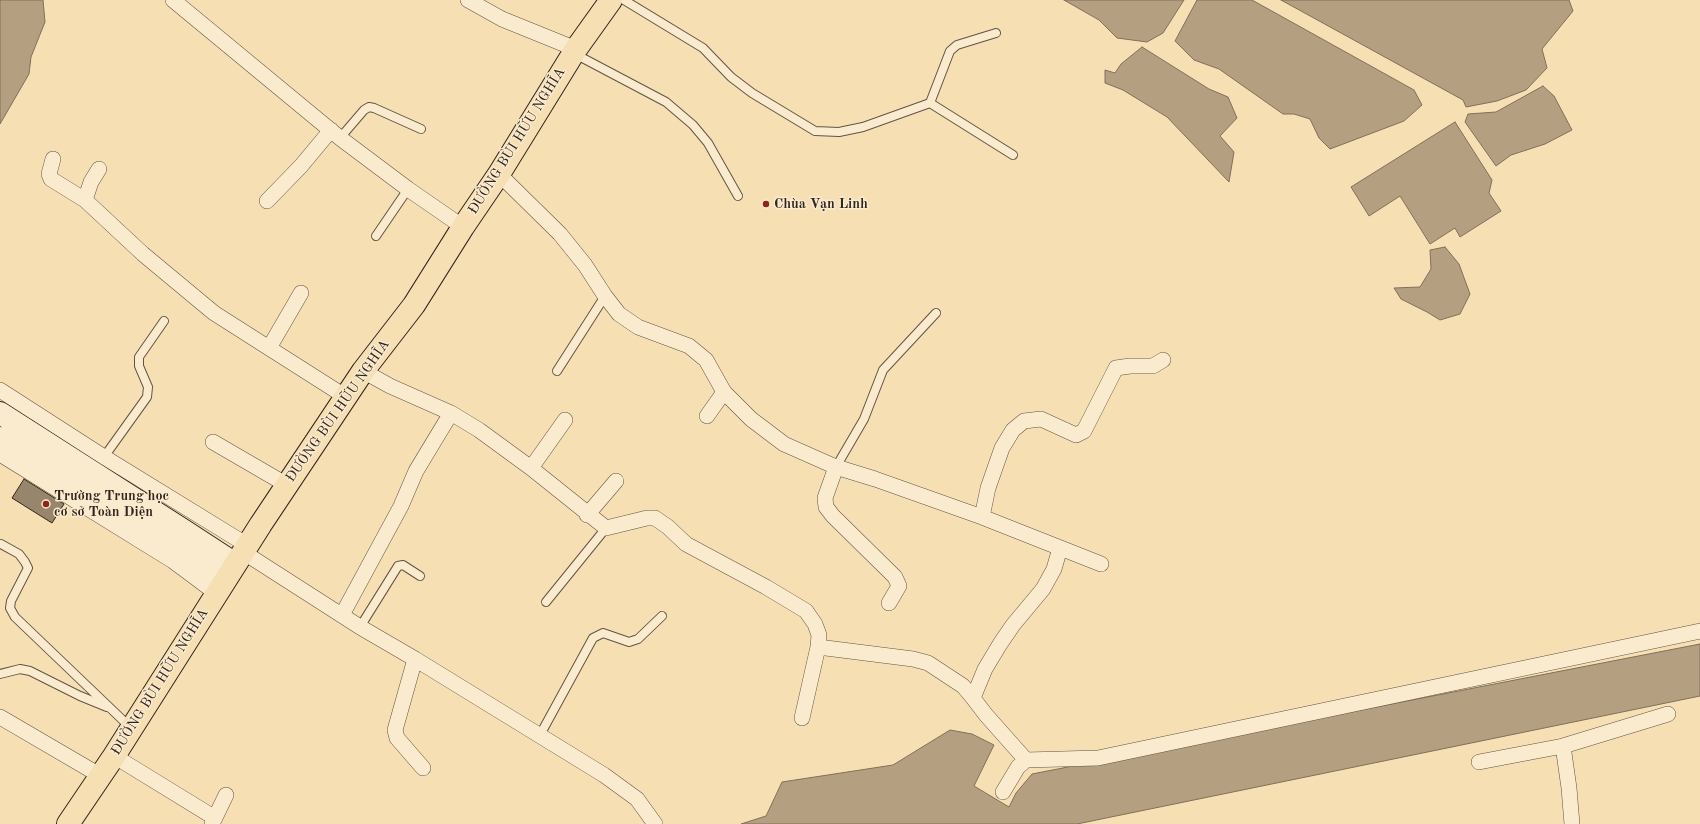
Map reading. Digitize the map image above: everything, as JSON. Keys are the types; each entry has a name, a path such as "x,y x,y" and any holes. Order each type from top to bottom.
{"main road":[{"name":"ĐƯỜNG BÙI HỮU NGHĨA","path":"68,824 114,756 233,567 287,485 363,371 414,305 463,227 499,174 575,51 611,0"},
{"path":"0,413 186,532 233,567"},
{"path":"0,438 195,559 233,567"}],"street":[{"path":"173,0 336,134 408,189 463,227"},
{"path":"468,0 502,19 575,51"},
{"path":"267,201 301,166 336,134"},
{"path":"53,159 49,174 51,179 85,200 142,254 214,313 346,397"},
{"path":"85,200 91,182 99,170"},
{"path":"499,174 560,234 585,265 605,296 619,314 638,327 689,346 706,360 724,392 751,419 784,444 836,467 875,479 982,517 1101,564"},
{"path":"269,348 301,293"},
{"path":"982,517 988,488 1002,448 1013,430 1024,421 1041,419 1076,434 1084,430 1116,368 1130,366 1153,366 1163,360"},
{"path":"363,371 390,386 451,413 479,430 531,468 587,515 606,528 647,518 655,518 668,527 686,544 766,586 806,611 815,624 819,635 818,647 802,718"},
{"path":"0,390 104,458 233,567 342,615 540,735 623,788 637,799 655,824"},
{"path":"707,416 724,392"},
{"path":"342,615 398,512 416,471 451,413"},
{"path":"531,468 565,420"},
{"path":"213,442 287,485"},
{"path":"0,454 173,561 233,567"},
{"path":"836,467 825,498 826,507 833,516 895,577 900,586 889,603"},
{"path":"587,515 616,481"},
{"path":"973,698 985,669 1000,644 1013,625 1043,589 1054,569 1060,548"},
{"path":"1003,792 1018,767 1026,760 1098,758 1700,631"},
{"path":"818,647 913,659 928,663 963,686 986,715 1026,760"},
{"path":"415,659 395,730 397,738 423,768"},
{"path":"1479,762 1564,753 1668,714"},
{"path":"0,717 101,776"},
{"path":"1564,753 1572,824"},
{"path":"114,756 214,821 226,794"}],"lane":[{"path":"624,0 703,48 732,77 752,93 815,131 839,132 863,127 930,103 950,51 957,45 996,33"},
{"path":"575,51 666,102 693,125 708,142 738,196"},
{"path":"930,103 1013,155"},
{"path":"336,134 369,107 421,129"},
{"path":"376,236 408,189"},
{"path":"557,371 605,296"},
{"path":"836,467 864,419 883,370 936,313"},
{"path":"104,458 147,397 148,386 139,366 139,356 164,321"},
{"path":"546,602 606,528"},
{"path":"1,544 19,554 28,568 10,608 15,617 131,728"},
{"path":"360,627 398,566 403,565 420,576"},
{"path":"540,735 593,638 603,633 630,642 638,639 662,616"},
{"path":"0,674 20,669 30,670 80,696 111,709"}],"shaded area":[{"path":"0,0 43,0 45,22 31,57 29,74 0,124"},
{"path":"1064,0 1184,0 1163,33 1147,42 1117,38 1099,20"},
{"path":"1197,0 1252,0 1414,90 1422,105 1404,121 1330,149 1319,138 1310,119 1294,114 1283,114 1219,69 1194,60 1175,41"},
{"path":"1281,0 1569,0 1573,11 1542,49 1547,68 1526,90 1497,101 1466,107 1463,100"},
{"path":"1142,47 1209,89 1228,97 1237,118 1220,136 1234,152 1229,182 1167,117 1123,90 1105,83 1105,70 1115,73 1121,64"},
{"path":"1543,86 1554,96 1572,130 1545,144 1511,155 1496,166 1465,122 1468,114 1496,112"},
{"path":"1455,122 1492,180 1489,193 1501,211 1460,237 1455,228 1430,244 1400,196 1369,216 1351,187"},
{"path":"1445,247 1459,264 1470,294 1460,314 1440,320 1401,299 1394,288 1420,287 1431,269 1430,250"},
{"path":"1700,644 1700,696 1077,824 741,824 766,816 782,782 893,765 950,730 972,734 994,745 974,786 1009,807 1016,793 1032,774"}],"building":[{"path":"24,479 64,504 52,523 12,498"}],"place":[{"name":"Chùa Vạn Linh","path":"766,204"},
{"name":"Trường Trung học cơ sở Toàn Diện","path":"46,504"}]}
